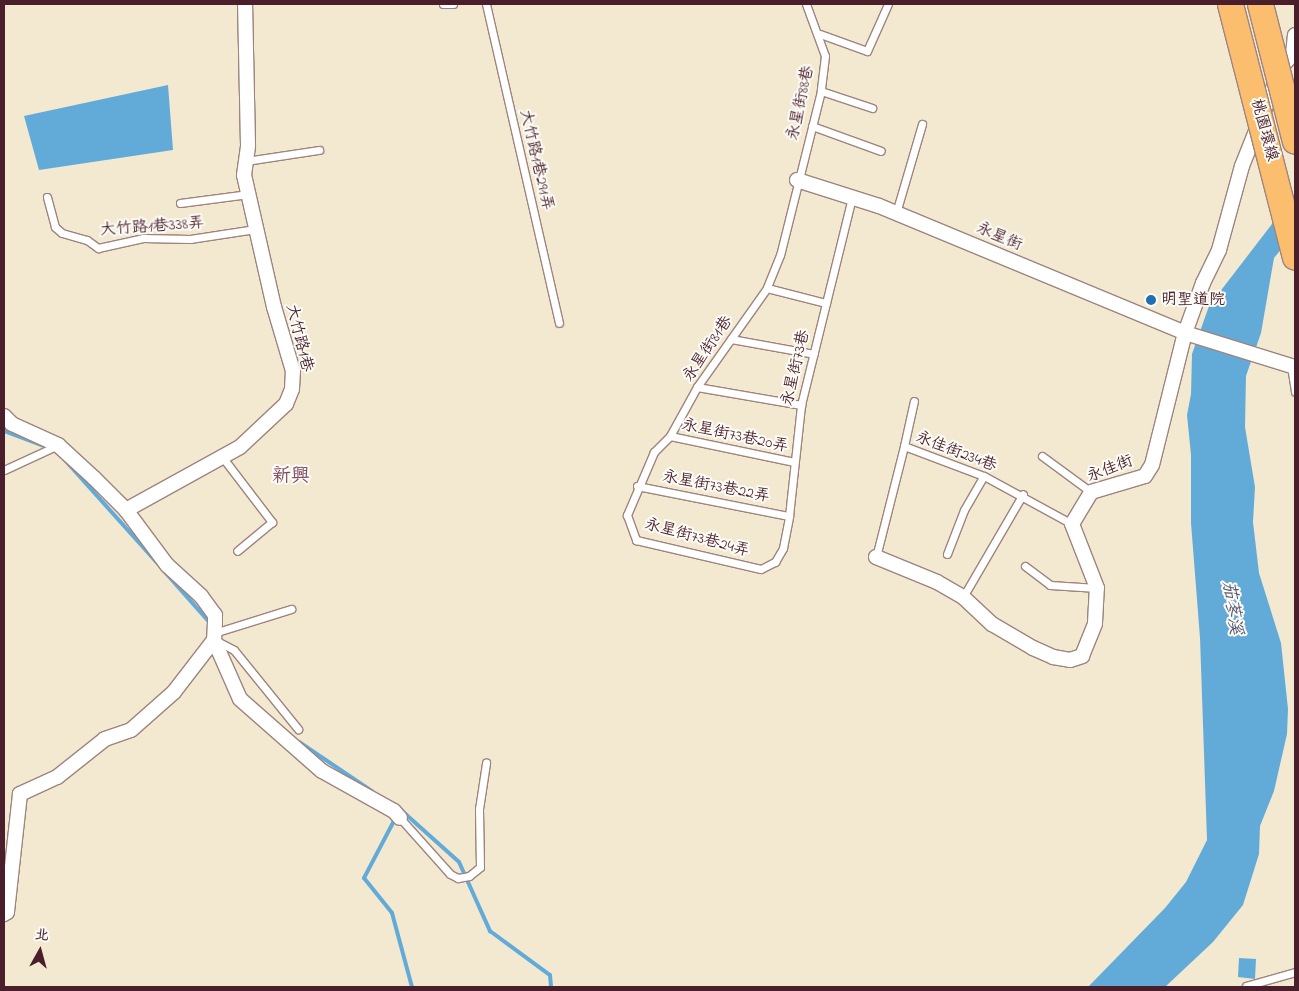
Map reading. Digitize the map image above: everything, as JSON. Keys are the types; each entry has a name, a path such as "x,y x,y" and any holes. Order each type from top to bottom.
{"highway":[{"name":"桃園環線","path":"1230,4 1295,257"},
{"name":"桃園環線","path":"1260,4 1295,141"}],"street":[{"name":"大竹路1巷","path":"126,510 240,447 286,404 292,389 293,371 255,229 244,176 246,161 245,4"},
{"name":"永佳街","path":"1072,524 1091,492 1145,476 1152,465 1185,333 1202,283 1219,250 1242,166 1282,66 1293,54 1295,35"},
{"name":"永星街","path":"797,180 896,213 1185,333 1293,366"},
{"path":"4,416 12,424 58,445 126,510 167,565 201,596 215,615 217,635 243,702 322,771 397,815"},
{"path":"876,556 937,582 963,597 992,624 1024,643 1053,658 1070,660 1082,656 1089,642 1098,605 1097,588 1072,524"},
{"path":"4,914 7,912 20,794 57,776 105,738 131,730 174,692 217,635"}],"lane":[{"path":"444,4 453,4"},
{"name":"大竹路1巷291弄","path":"486,4 559,323"},
{"name":"永星街88巷","path":"797,180 821,91 825,56 820,34 806,4"},
{"path":"820,34 867,51 888,4"},
{"path":"821,91 872,108"},
{"path":"896,213 922,124"},
{"path":"812,126 881,150"},
{"path":"246,161 319,150"},
{"name":"永星街81巷","path":"630,527 627,515 637,486 654,452 670,436 697,387 767,288 780,255 797,180"},
{"path":"180,203 248,194"},
{"name":"永星街73巷","path":"783,548 789,516 801,406 852,197"},
{"name":"大竹路1巷338弄","path":"47,198 55,227 98,248 142,238 190,239 255,229"},
{"path":"767,288 826,303"},
{"path":"731,340 814,354"},
{"path":"1293,366 1295,392"},
{"path":"697,387 801,406"},
{"path":"904,446 914,401"},
{"name":"永星街73巷20弄","path":"670,436 794,462"},
{"path":"4,470 58,445"},
{"name":"永佳街234巷","path":"876,556 904,446 984,476 1022,494 1072,524"},
{"path":"1042,456 1091,492"},
{"path":"223,458 272,522 238,551"},
{"path":"947,554 964,510 984,476"},
{"name":"永星街73巷22弄","path":"637,486 789,516"},
{"path":"963,597 1022,494"},
{"name":"永星街73巷24弄","path":"630,527 636,540 761,569 775,562 783,548"},
{"path":"1025,566 1050,585 1097,588"},
{"path":"291,609 217,635 234,650 298,729"},
{"path":"397,815 450,874 460,877 468,876 480,867 479,809 486,763"},
{"path":"1246,986 1295,972"}],"water":[{"path":"168,85 173,150 39,170 24,116"},
{"name":"茄苳溪","path":"1295,194 1295,232 1274,258 1261,333 1246,376 1245,427 1255,487 1253,522 1259,573 1281,643 1288,709 1287,734 1274,791 1260,826 1259,854 1243,905 1213,942 1165,987 1088,987 1165,908 1186,882 1207,840 1200,638 1191,523 1191,455 1187,415 1191,394 1192,354 1209,306"},
{"path":"1239,958 1256,959 1255,979 1238,977"}],"waterway":[{"path":"4,431 49,448"},
{"path":"64,459 160,566"},
{"path":"164,571 211,624"},
{"path":"299,742 372,791"},
{"path":"401,810 459,862 490,931 550,975 551,987"},
{"path":"396,817 364,878 392,913 412,987"}],"place":[{"name":"明聖道院","path":"1151,300"}],"district":[{"name":"新興","path":"291,477"}]}
